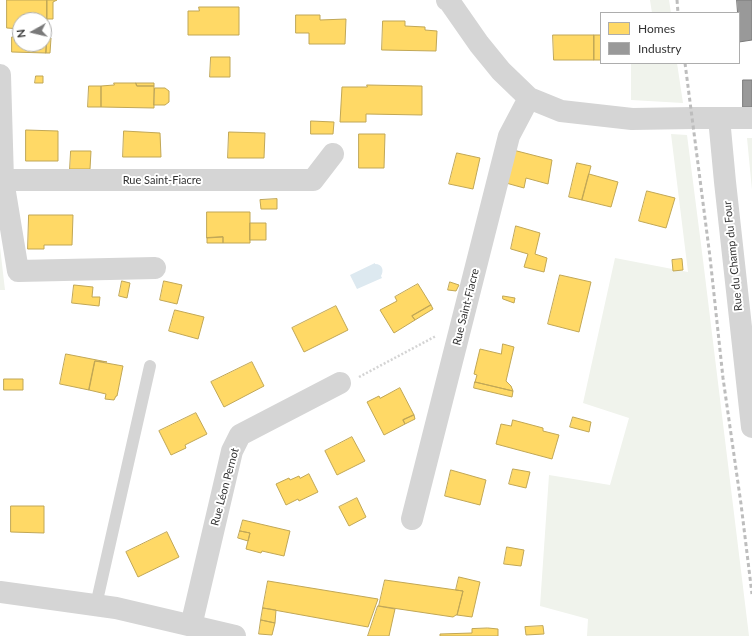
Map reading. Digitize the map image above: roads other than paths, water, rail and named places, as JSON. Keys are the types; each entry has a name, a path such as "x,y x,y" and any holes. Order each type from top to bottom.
{"street":[{"path":"446,0 449,2 479,44 501,70 529,98 560,111 632,119 752,118"},
{"path":"0,75 2,180 18,271 155,268"},
{"name":"Rue Saint-Fiacre","path":"412,519 509,136 529,98"},
{"name":"Rue du Champ du Four","path":"719,118 752,427"},
{"name":"Rue Saint-Fiacre","path":"2,180 313,180 333,154"},
{"name":"Rue Léon Pernot","path":"191,626 232,451 240,435 340,383"},
{"path":"0,592 116,608 235,636"}],"lane":[{"path":"96,605 150,366"}],"railway":[{"path":"677,0 678,12"},
{"path":"685,64 710,257 723,378 752,594"}]}
